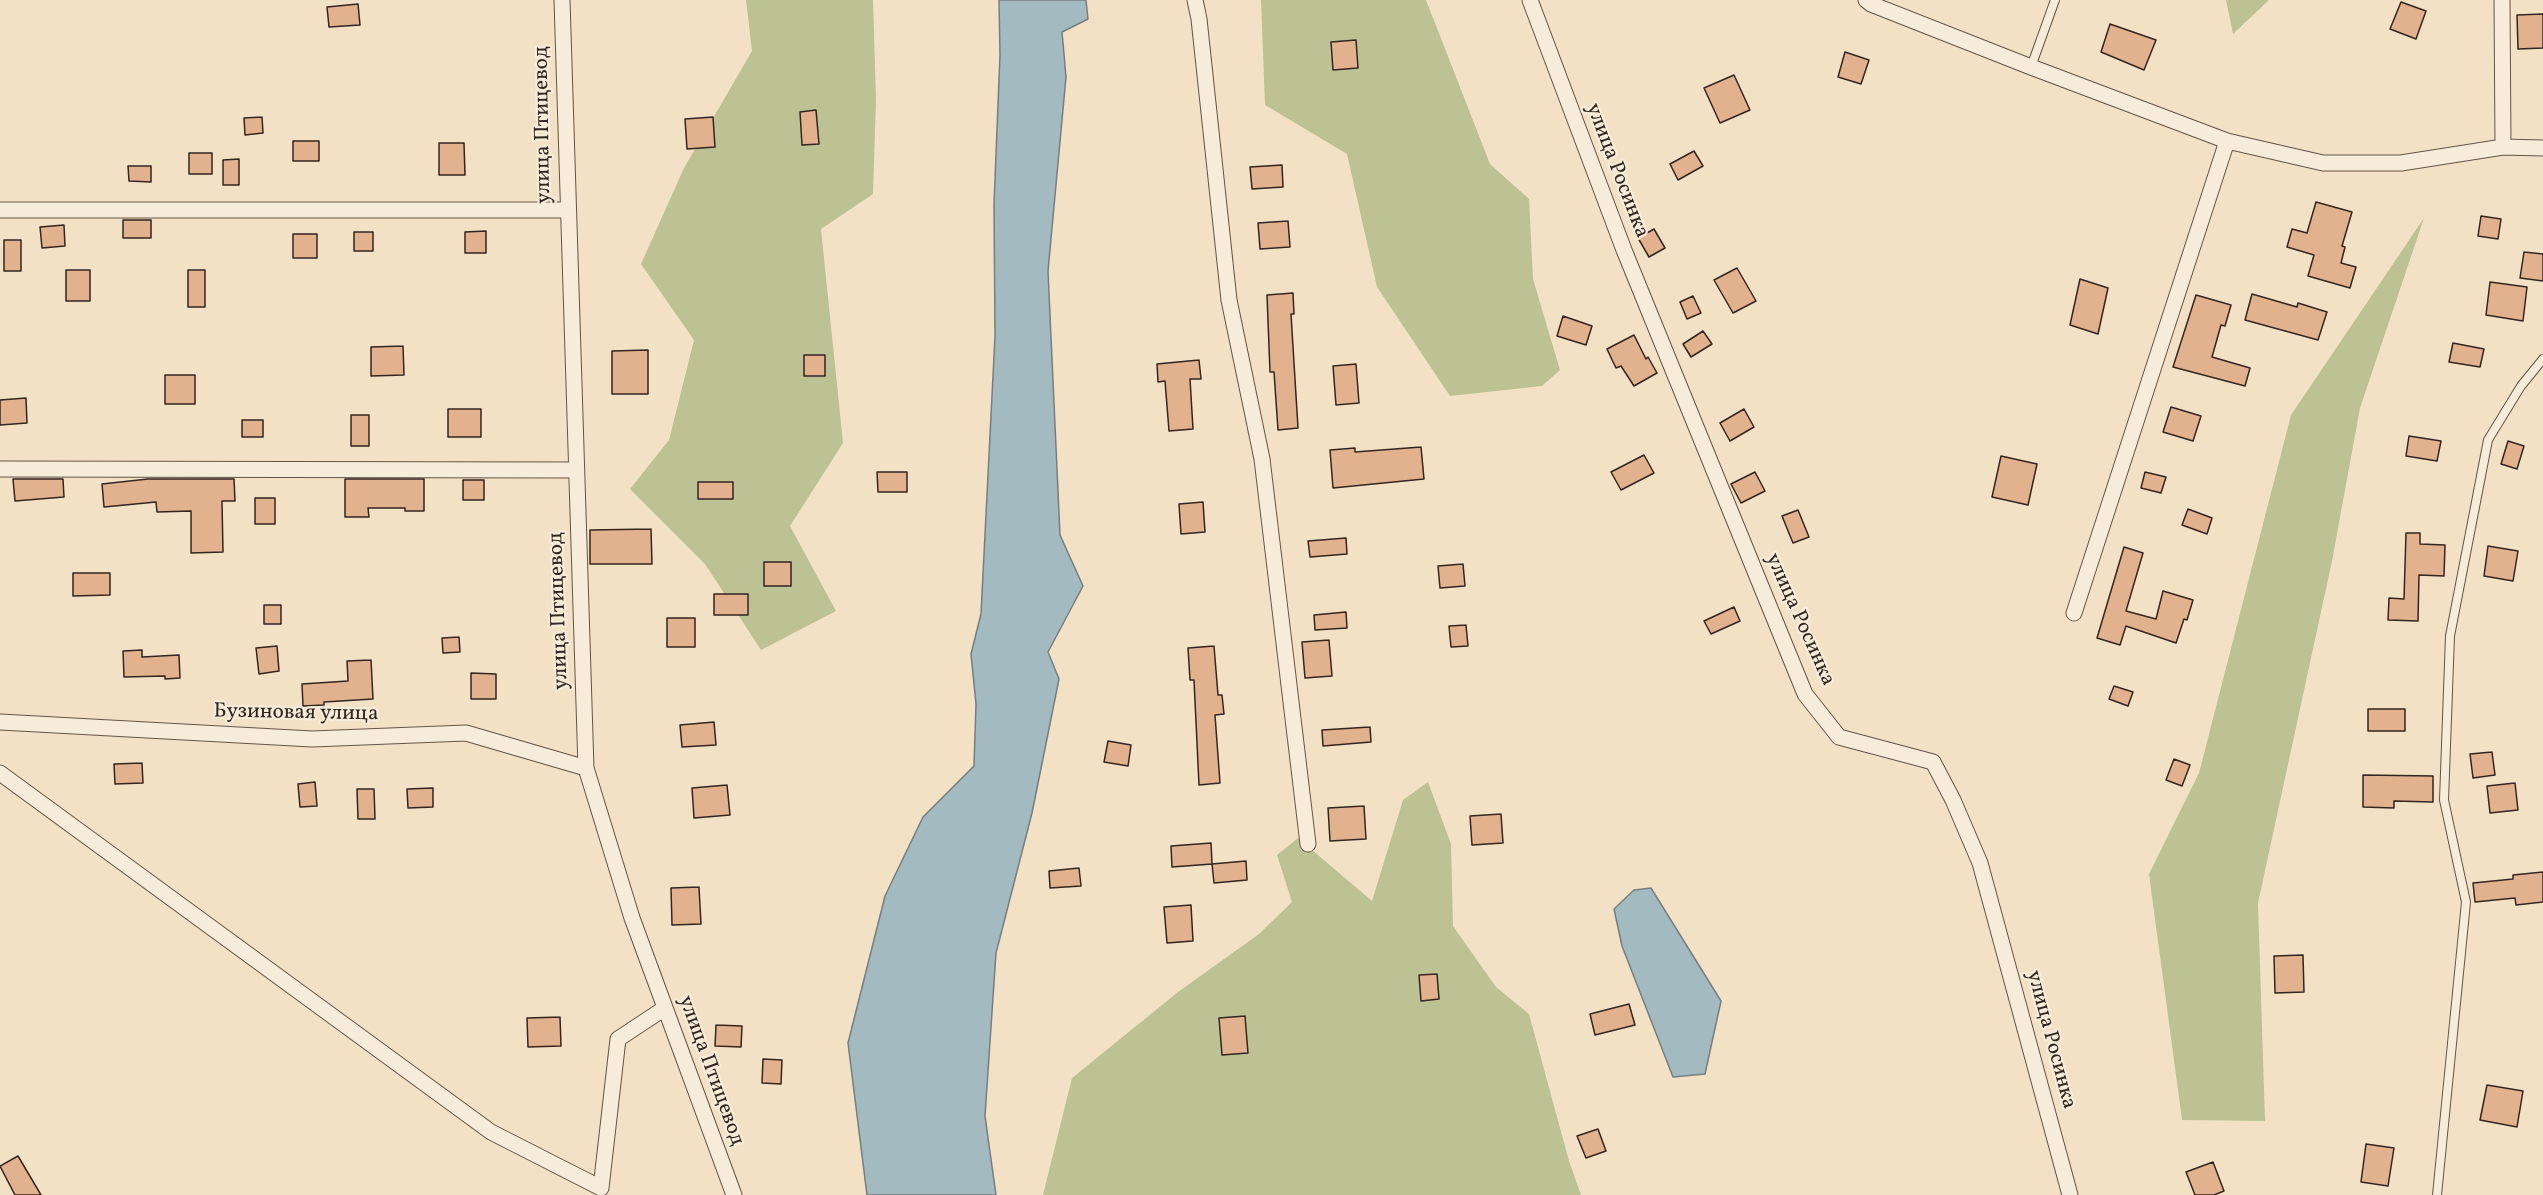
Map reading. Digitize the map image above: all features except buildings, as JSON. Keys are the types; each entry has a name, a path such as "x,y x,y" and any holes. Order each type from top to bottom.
{"street":[{"name":"улица Птицевод","path":"562,0 586,768 632,918 734,1195"},
{"path":"1195,0 1199,19 1229,300 1262,459 1308,844"},
{"name":"улица Росинка","path":"1530,0 1624,250 1805,694 1839,736 1933,762 1953,800 1980,863 2070,1195"},
{"path":"1866,0 1871,4 2031,67 2227,141 2322,163 2401,163 2503,147 2543,148"},
{"path":"2502,0 2503,147"},
{"path":"2073,613 2227,141"},
{"path":"0,210 567,210"},
{"path":"0,469 576,470"},
{"name":"Бузиновая улица","path":"0,722 312,740 466,733 586,768"},
{"path":"0,773 490,1132 601,1188 618,1039 665,1008"}],"lane":[{"path":"2031,67 2055,0"},
{"path":"2437,1195 2466,902 2444,800 2450,636 2488,440 2522,386 2543,359"}],"green space":[{"path":"746,0 873,0 876,100 873,194 821,229 843,443 790,526 836,611 761,650 705,564 630,489 669,440 694,340 641,264 684,168 752,51"},
{"path":"1261,0 1426,0 1490,164 1529,199 1533,279 1560,370 1542,386 1450,396 1377,287 1347,154 1265,105"},
{"path":"2226,0 2269,0 2233,34"},
{"path":"2424,218 2360,408 2332,561 2258,903 2265,1121 2182,1120 2149,874 2199,773 2291,415"},
{"path":"1428,782 1451,844 1453,926 1496,987 1529,1014 1569,1161 1581,1195 1043,1195 1072,1078 1178,992 1259,934 1292,902 1277,855 1298,838 1372,901 1403,800"}],"water":[{"path":"999,0 1086,0 1088,19 1062,32 1066,77 1048,271 1060,535 1083,586 1048,652 1059,679 1032,813 996,953 985,1116 996,1195 867,1195 848,1043 885,896 923,817 974,766 976,704 971,654 981,614 995,336 994,204 1000,55"},
{"path":"1651,888 1721,1001 1705,1074 1673,1077 1622,946 1614,909 1634,890"}]}
